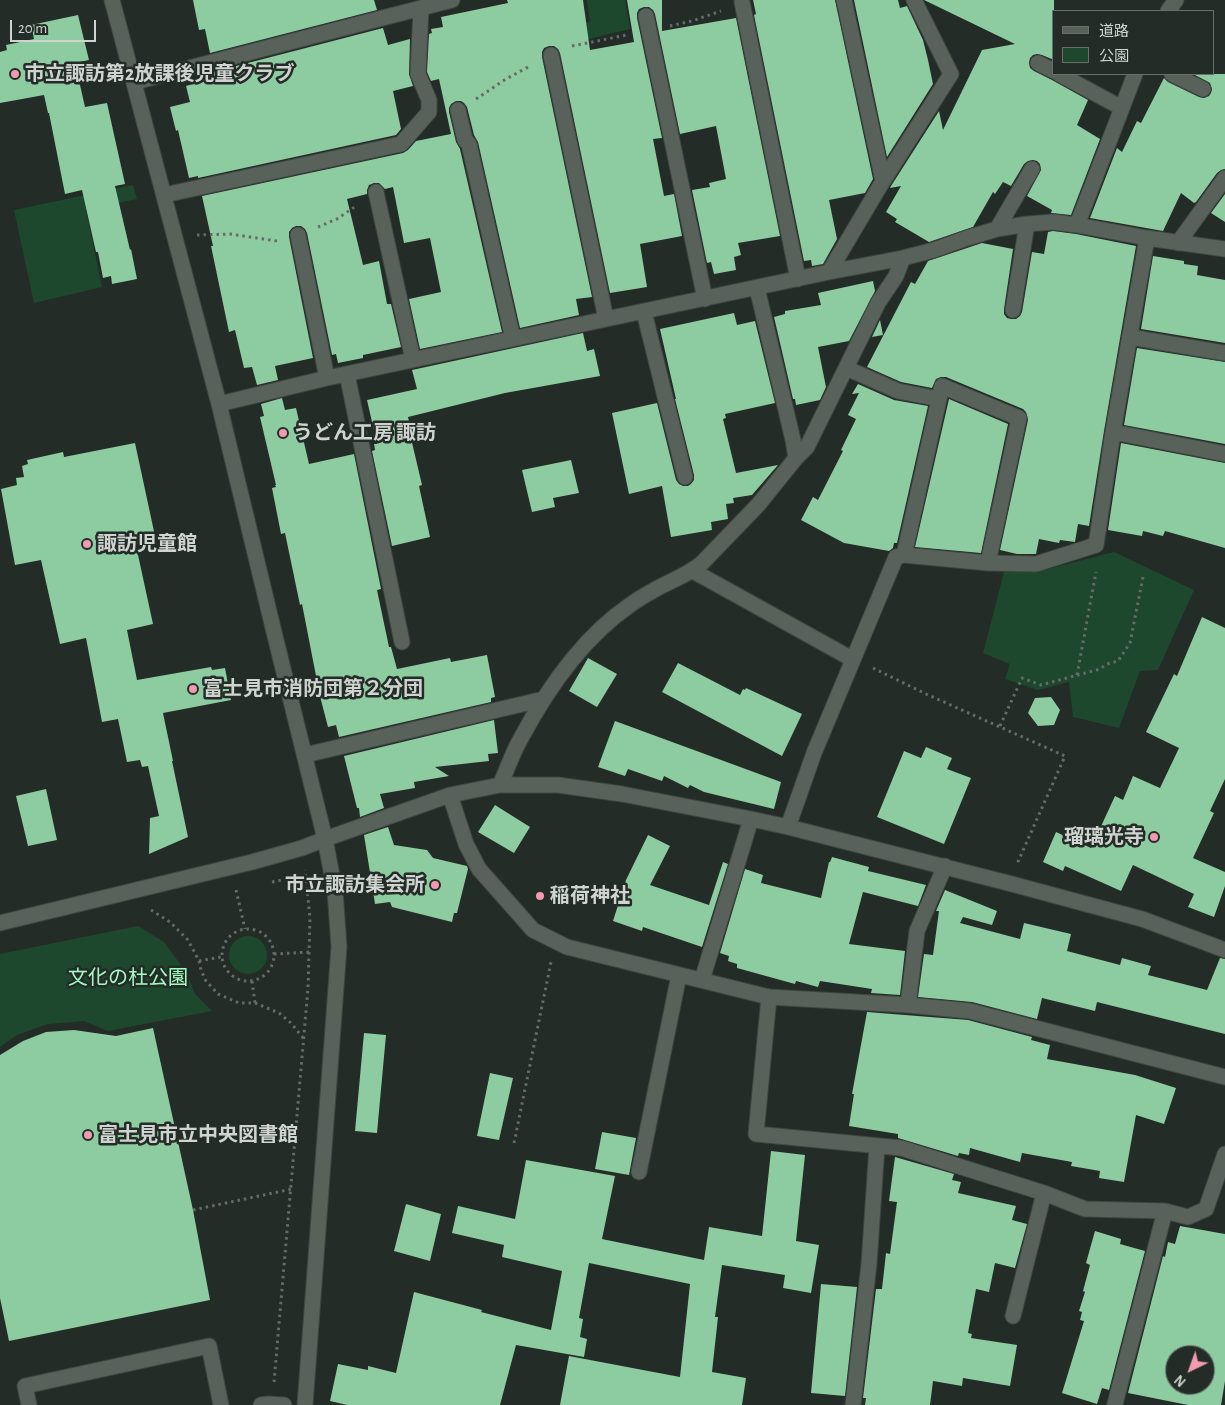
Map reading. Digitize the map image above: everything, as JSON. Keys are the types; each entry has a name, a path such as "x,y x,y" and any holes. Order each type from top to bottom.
{"street":[{"path":"112,0 219,404 325,838 335,891 339,947 304,1405"},
{"path":"135,82 452,0"},
{"path":"844,0 883,181"},
{"path":"829,272 883,181 951,74 914,0"},
{"path":"742,2 798,279"},
{"path":"164,195 401,144 429,112 429,100 418,74 421,8"},
{"path":"646,16 705,299"},
{"path":"551,55 606,319"},
{"path":"1038,63 1052,70"},
{"path":"1061,75 1122,108"},
{"path":"1077,225 1135,75"},
{"path":"1174,75 1203,89"},
{"path":"458,110 465,140 469,144 513,339"},
{"path":"997,229 1032,169"},
{"path":"1178,243 1225,178"},
{"path":"376,192 413,360"},
{"path":"219,404 327,378 903,258 997,229 1027,224 1053,222 1077,225 1147,238 1225,249"},
{"path":"1013,310 1027,224"},
{"path":"298,235 327,378"},
{"path":"788,827 814,753 896,557 1036,564 1096,545 1113,432 1147,238"},
{"path":"500,786 519,741 544,698 582,648 605,624 629,605 693,571 758,505 806,447 878,303 896,276 903,258"},
{"path":"757,288 796,458"},
{"path":"644,312 685,477"},
{"path":"1130,337 1225,353"},
{"path":"846,368 898,392 939,399"},
{"path":"347,374 402,642"},
{"path":"904,556 942,386 1018,418 988,563"},
{"path":"1113,432 1225,454"},
{"path":"693,571 852,659"},
{"path":"305,755 544,698"},
{"path":"0,923 252,862 302,848 325,838 450,795 500,786 558,785 622,794 751,818 788,827 1142,919 1225,950"},
{"path":"450,795 466,844 480,870 533,930 567,947 769,997 908,1005 970,1011 1225,1077"},
{"path":"702,980 751,818"},
{"path":"908,1005 917,931 944,866"},
{"path":"639,1172 679,974"},
{"path":"769,997 756,1134 901,1148 1044,1193 1086,1209 1165,1211 1188,1217 1206,1209 1224,1161"},
{"path":"853,1405 878,1146"},
{"path":"1013,1316 1044,1193"},
{"path":"1115,1404 1165,1211"},
{"path":"29,1405 25,1386 209,1346 221,1405"}],"path":[{"path":"1077,675 1096,572"},
{"path":"1000,726 1022,678 1041,685 1100,669 1107,664 1118,661 1130,643 1143,577"},
{"path":"852,659 1065,756 1008,883"},
{"path":"273,1405 310,952 310,918 305,875"},
{"path":"236,890 245,929"},
{"path":"149,908 170,922 188,940 199,961 206,981 218,994 239,1003 255,1003 279,1013 291,1023 304,1039"},
{"path":"245,929 252,929 265,935 273,947 274,954 274,962 266,975 252,981 243,981 228,973 223,966 221,957 225,941 230,935 245,929"},
{"path":"514,1143 555,941"},
{"path":"274,954 310,952"},
{"path":"199,961 221,957"},
{"path":"252,981 255,1003"},
{"path":"193,1210 292,1189"}],"green space":[{"path":"587,0 625,0 630,29 563,45 562,27 590,22"},
{"path":"133,185 137,199 86,210 102,287 34,303 14,210"},
{"path":"1114,552 1194,590 1158,670 1140,671 1119,728 1073,717 1069,682 1038,690 1005,679 1010,664 983,653 1004,572 1040,571"},
{"name":"文化の杜公園","path":"138,926 164,942 186,972 195,994 212,1011 108,1031 84,1021 48,1024 17,1035 0,1047 0,954"},
{"path":"248,936 255,937 261,942 266,948 266,962 261,968 255,973 248,974 241,973 235,968 230,962 229,955 230,948 235,942 241,937"}],"building":[{"path":"193,0 374,0 377,10 210,53 205,29 199,30"},
{"path":"507,0 583,0 590,50 634,42 627,0 662,0 662,31 736,18 780,236 738,243 741,255 734,257 736,270 714,274 711,262 707,263 692,190 710,187 709,183 726,179 716,126 680,134 655,14 649,7 644,7 639,9 637,18 662,138 653,139 664,196 674,194 682,236 640,244 647,287 610,293 560,53 554,46 549,46 544,48 542,57 592,297 576,299 579,315 520,328 478,142 474,135 467,107 461,101 456,101 451,104 449,112 456,142 460,149 502,332 420,349 409,299 441,292 430,238 404,243 393,187 385,189 379,183 374,183 369,185 367,194 347,199 363,265 379,261 387,304 391,304 401,347 363,355 363,358 338,363 336,354 332,355 307,233 301,226 296,226 289,232 289,237 313,358 275,366 278,380 257,385 252,367 244,368 235,330 229,332 202,196 403,153 416,141 451,134 439,79 431,81 427,72 429,34 432,33 431,29 443,27 441,17 508,3"},
{"path":"753,0 835,0 873,179 865,193 829,200 837,239 823,264 812,266 811,260 804,261 754,15 756,14"},
{"path":"854,0 898,0 900,8 907,6 923,40 928,60 933,84 887,157"},
{"path":"924,0 1054,0 1054,10 1052,10 1052,59 1042,55 1033,55 1030,58 1030,68 1088,100 1077,125 1100,139 1071,215 1051,213 1052,210 1027,196 1041,170 1040,164 1033,160 1024,164 1011,186 1003,182 995,194 993,192 973,227 929,242 895,222 897,219 886,212 901,186 890,188 939,111 943,130 982,50 1015,44"},
{"path":"78,15 89,60 75,63 85,107 107,103 125,184 115,186 137,279 112,284 111,276 103,278 82,190 65,194 44,95 0,103 0,52 7,50 6,45 34,39 31,25"},
{"path":"383,28 388,45 410,39 409,74 413,86 393,91 401,129 396,135 198,178 198,176 189,178 178,130 176,131 170,107 190,102 186,86 214,78 213,72"},
{"path":"1225,74 1225,169 1217,173 1196,202 1194,203 1181,193 1163,231 1090,218 1117,148 1122,152 1137,121 1141,123 1164,78 1168,82 1204,98 1211,93 1210,83 1195,75"},
{"path":"1225,194 1225,222 1211,213"},
{"path":"1053,231 1136,246 1089,526 1078,524 1075,542 1060,540 1059,543 1039,539 1036,554 1017,554 1000,550 1028,420 1026,412 1023,409 946,377 936,379 932,388 901,382 867,367 911,282 915,284 928,261 982,243 1013,249 1004,314 1007,318 1016,319 1022,312 1032,252 1044,254 1048,232"},
{"path":"1153,256 1184,261 1184,264 1198,266 1197,275 1225,280 1225,343 1141,329"},
{"path":"873,281 875,291 849,341 818,347 826,387 820,400 796,405 774,317 785,314 785,311 821,305 818,293"},
{"path":"734,313 737,325 755,321 775,403 725,414 726,418 723,419 736,473 778,465 752,495 733,498 734,503 726,504 728,519 711,522 712,530 671,537 662,486 629,494 612,413 657,403 676,480 683,486 691,484 694,480 694,475 660,329"},
{"path":"880,320 883,335 872,337"},
{"path":"583,333 587,351 594,349 600,376 505,393 408,417 422,485 419,486 430,537 392,546 372,451 375,450 374,444 377,444 367,400 417,389 412,370"},
{"path":"1137,348 1225,362 1225,444 1124,425"},
{"path":"858,384 894,400 928,406 897,543 894,543 893,548 889,551 844,543 801,520 813,497 818,500 843,451 841,450 856,419 848,415 859,393 852,394"},
{"path":"282,398 285,410 296,408 309,464 354,454 381,589 377,590 389,647 391,647 397,669 450,658 451,662 487,655 495,697 491,698 491,702 339,737 336,725 328,727 316,681 302,604 300,605 285,533 281,534 272,488 276,487 276,485 260,417 264,416 261,404"},
{"path":"949,399 1008,424 981,553 915,547"},
{"name":"諏訪児童館","path":"135,443 155,536 135,541 153,624 127,630 137,680 211,667 212,670 225,668 231,700 163,713 188,837 149,854 150,818 159,816 148,766 142,767 140,760 127,762 118,719 102,722 86,638 60,644 41,560 15,565 1,489 17,485 16,478 24,477 22,466 28,464 27,460 63,452 64,457"},
{"path":"1121,443 1225,463 1225,548 1165,531 1163,536 1143,531 1142,536 1108,530"},
{"path":"571,460 579,493 553,498 555,507 532,512 522,470"},
{"path":"1202,617 1225,628 1225,779 1210,811 1214,813 1193,858 1225,872 1225,886 1214,917 1188,907 1194,894 1133,865 1121,891 1065,866 1063,871 1043,862 1056,832 1091,848 1115,796 1123,800 1133,776 1160,788 1179,748 1146,732 1174,674 1177,676"},
{"path":"588,658 617,674 597,707 569,691"},
{"path":"678,663 740,695 743,689 745,690 746,688 802,714 782,756 662,692"},
{"path":"1051,697 1060,710 1054,725 1038,726 1028,713 1035,698"},
{"path":"494,720 498,753 488,754 489,761 435,767 449,776 414,782 415,788 380,794 384,808 360,817 344,756"},
{"path":"615,721 781,782 774,809 704,792 690,785 688,788 664,776 662,781 628,769 625,776 598,767"},
{"path":"926,747 952,758 947,769 971,778 944,844 877,817 904,751 921,758"},
{"path":"46,789 57,840 28,846 16,796"},
{"path":"495,805 530,827 514,853 478,832"},
{"path":"388,827 394,845 427,850 433,858 467,866 468,869 457,913 454,913 452,922 392,907 390,902 375,904 364,835"},
{"path":"648,835 670,846 650,885 709,905 723,862 728,864 702,947 643,927 642,931 613,921 626,880"},
{"path":"832,857 869,867 868,871 926,885 918,906 863,892 849,944 905,951 900,995 871,993 872,989 820,981 818,987 796,981 795,984 737,968 737,964 728,961 729,956 720,953 745,869 763,875 761,883 821,898 829,862"},
{"path":"945,890 997,911 992,925 963,917 960,923 1020,939 1024,923 1071,934 1067,951 1120,965 1122,958 1151,966 1148,975 1207,990 1220,958 1225,959 1225,1034 1097,1002 1095,1011 1042,998 1037,1019 972,1002 918,997 924,954 933,955 939,911 936,911"},
{"path":"867,1012 968,1020 1032,1037 1031,1040 1050,1045 1047,1059 1135,1075 1176,1088 1164,1124 1136,1115 1124,1182 1099,1178 1100,1171 1071,1166 1072,1162 1022,1153 1020,1162 970,1148 969,1155 959,1153 958,1156 898,1138 898,1134 849,1126 854,1094 852,1094"},
{"name":"富士見市立中央図書館","path":"153,1028 193,1210 210,1300 9,1341 0,1298 0,1055 23,1041 46,1032 74,1030 116,1036"},
{"path":"364,1033 386,1035 377,1133 355,1131"},
{"path":"490,1073 513,1078 499,1140 477,1136"},
{"path":"602,1132 636,1138 629,1175 595,1169"},
{"path":"771,1151 805,1155 796,1241 819,1245 811,1293 783,1288 785,1275 722,1265 715,1317 718,1317 712,1372 746,1378 742,1405 560,1405 569,1356 680,1377 690,1284 589,1263 579,1318 583,1319 580,1337 587,1339 584,1357 516,1345 500,1405 347,1405 330,1401 338,1364 368,1370 368,1366 396,1373 414,1292 551,1330 562,1271 502,1257 504,1245 452,1233 458,1206 515,1219 526,1160 615,1176 602,1239 704,1260 709,1227 762,1236"},
{"path":"895,1157 954,1174 952,1180 961,1182 958,1193 1016,1206 1012,1220 1027,1224 1015,1268 995,1263 989,1292 976,1289 968,1333 972,1334 971,1338 1017,1345 1010,1386 963,1378 962,1386 933,1381 930,1405 865,1405 866,1398 863,1398 876,1289 882,1289 886,1253 890,1254 897,1202 889,1201"},
{"path":"406,1204 441,1214 430,1261 394,1251"},
{"path":"1180,1226 1225,1234 1225,1381 1221,1405 1188,1405 1128,1393 1168,1242 1175,1244"},
{"path":"1095,1231 1121,1239 1120,1244 1145,1251 1109,1390 1102,1388 1097,1404 1062,1393 1084,1321 1080,1320 1082,1312 1079,1311 1090,1265 1086,1263"},
{"path":"821,1284 857,1287 845,1396 811,1393"}],"place":[{"name":"市立諏訪第2放課後児童クラブ","path":"15,74"},
{"name":"うどん工房 諏訪","path":"283,433"},
{"name":"諏訪児童館","path":"87,544"},
{"name":"富士見市消防団第２分団","path":"193,689"},
{"name":"瑠璃光寺","path":"1154,837"},
{"name":"市立諏訪集会所","path":"435,885"},
{"name":"稲荷神社","path":"540,896"},
{"name":"富士見市立中央図書館","path":"88,1135"}]}
